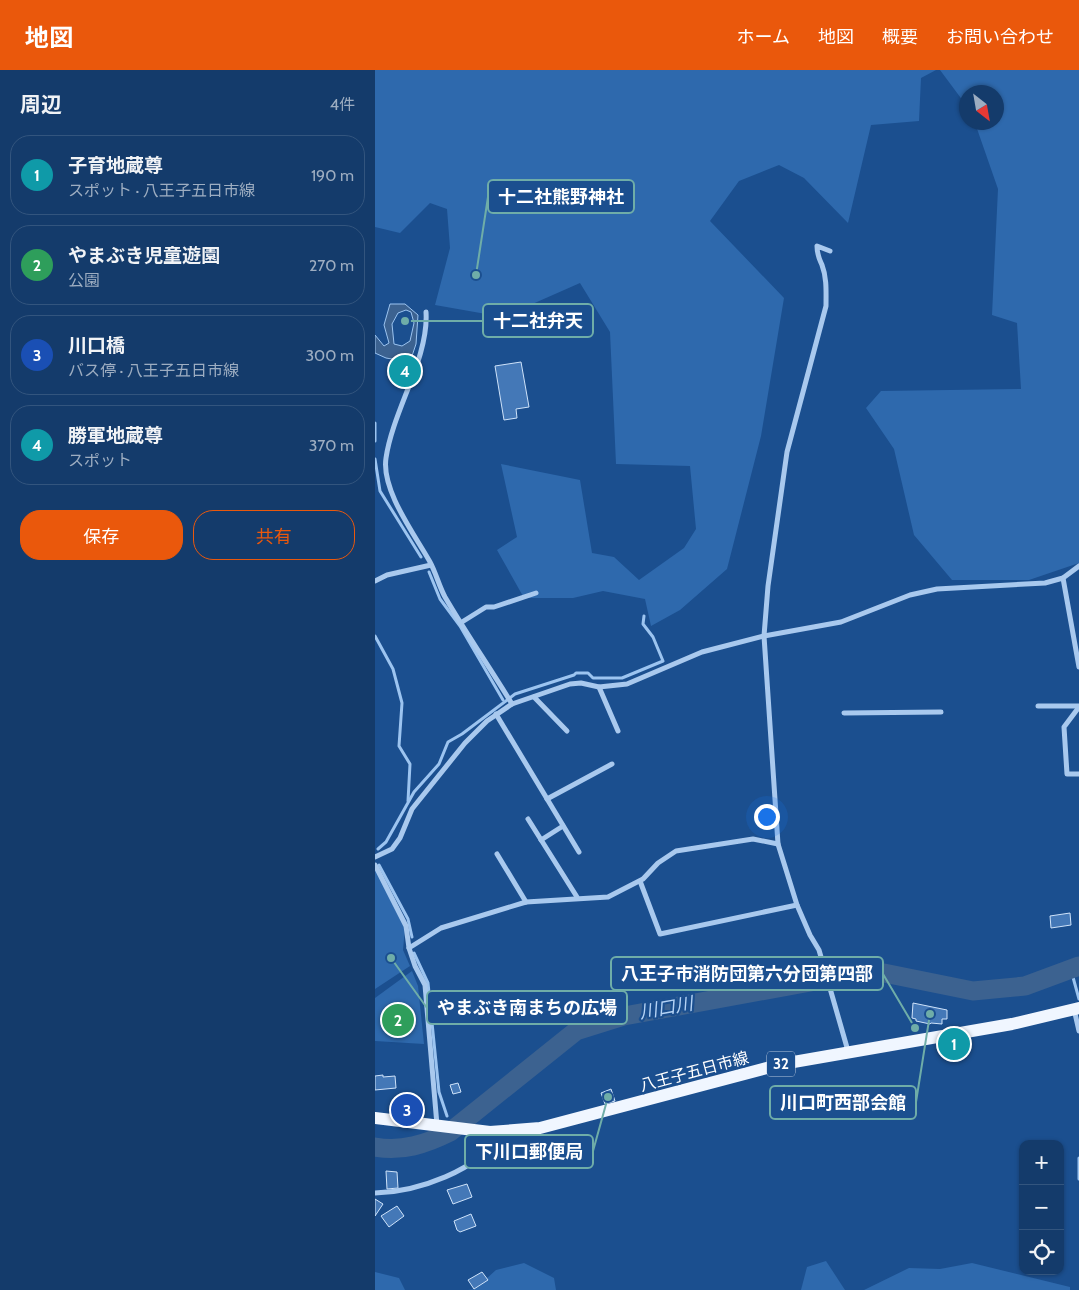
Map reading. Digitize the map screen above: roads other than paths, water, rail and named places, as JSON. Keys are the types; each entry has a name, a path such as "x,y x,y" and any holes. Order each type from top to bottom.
{"main road":[{"name":"八王子五日市線","path":"375,1118 495,1132 555,1126 745,1073 848,1051 996,1027 1077,1008"}],"street":[{"path":"830,252 817,246 817,255 827,285 826,306 787,452 768,586 764,636 778,844 797,905 823,962 848,1051"},
{"path":"426,312 420,359 397,416 386,461 391,490 431,565 445,596 511,704"},
{"path":"375,580 387,575 431,565"},
{"path":"375,857 392,849 400,838 412,809 465,743 496,714 511,704 570,684 599,687 627,684 702,652 764,636 841,622 910,595 937,589 1045,583 1063,578 1079,566"},
{"path":"1063,578 1079,667"},
{"path":"462,622 486,607 494,607 536,592"},
{"path":"599,687 618,731"},
{"path":"534,697 567,731"},
{"path":"1038,706 1079,707"},
{"path":"1079,707 1064,728 1067,774 1079,774"},
{"path":"844,713 941,712"},
{"path":"496,714 579,852"},
{"path":"547,799 611,764"},
{"path":"528,819 577,897"},
{"path":"541,840 563,826"},
{"path":"409,948 441,928 526,902 577,897 609,897 640,881 658,862 676,851 753,839 778,844"},
{"path":"497,854 526,902"},
{"path":"375,865 406,926 409,948 415,966 425,985 437,1125"},
{"path":"640,881 660,934 797,905"},
{"path":"1077,1008 1079,1031"},
{"path":"375,1193 390,1192 457,1172 483,1154 495,1142 495,1132"}],"waterway":[{"path":"375,423 375,441"},
{"path":"375,459 380,491 421,557"},
{"path":"429,572 440,599 460,626 503,700"},
{"path":"378,849 386,842 414,792 439,764 448,742 462,734 515,694 576,673 588,673 593,678 622,678 663,661 653,637 643,624 644,616"},
{"path":"375,636 393,669 402,703 399,746 410,764 408,801"},
{"path":"379,865 408,919 412,937"},
{"path":"414,953 428,983 439,1092 447,1116"},
{"name":"川口川","path":"375,1147 404,1148 432,1140 450,1132 576,1031 624,1016 854,974 884,973 973,991 1025,986 1079,966"},
{"path":"1071,970 1079,999"},
{"path":"1079,1158 1079,1179"}],"place":[{"name":"十二社熊野神社","path":"476,275"},
{"name":"十二社弁天","path":"405,321"},
{"name":"勝軍地蔵尊","path":"405,371"},
{"name":"やまぶき南まちの広場","path":"391,958"},
{"name":"川口町西部会館","path":"930,1014"},
{"name":"やまぶき児童遊園","path":"398,1020"},
{"name":"八王子市消防団第六分団第四部","path":"915,1028"},
{"name":"子育地蔵尊","path":"954,1044"},
{"name":"下川口郵便局","path":"608,1097"},
{"name":"川口橋","path":"407,1110"}]}
